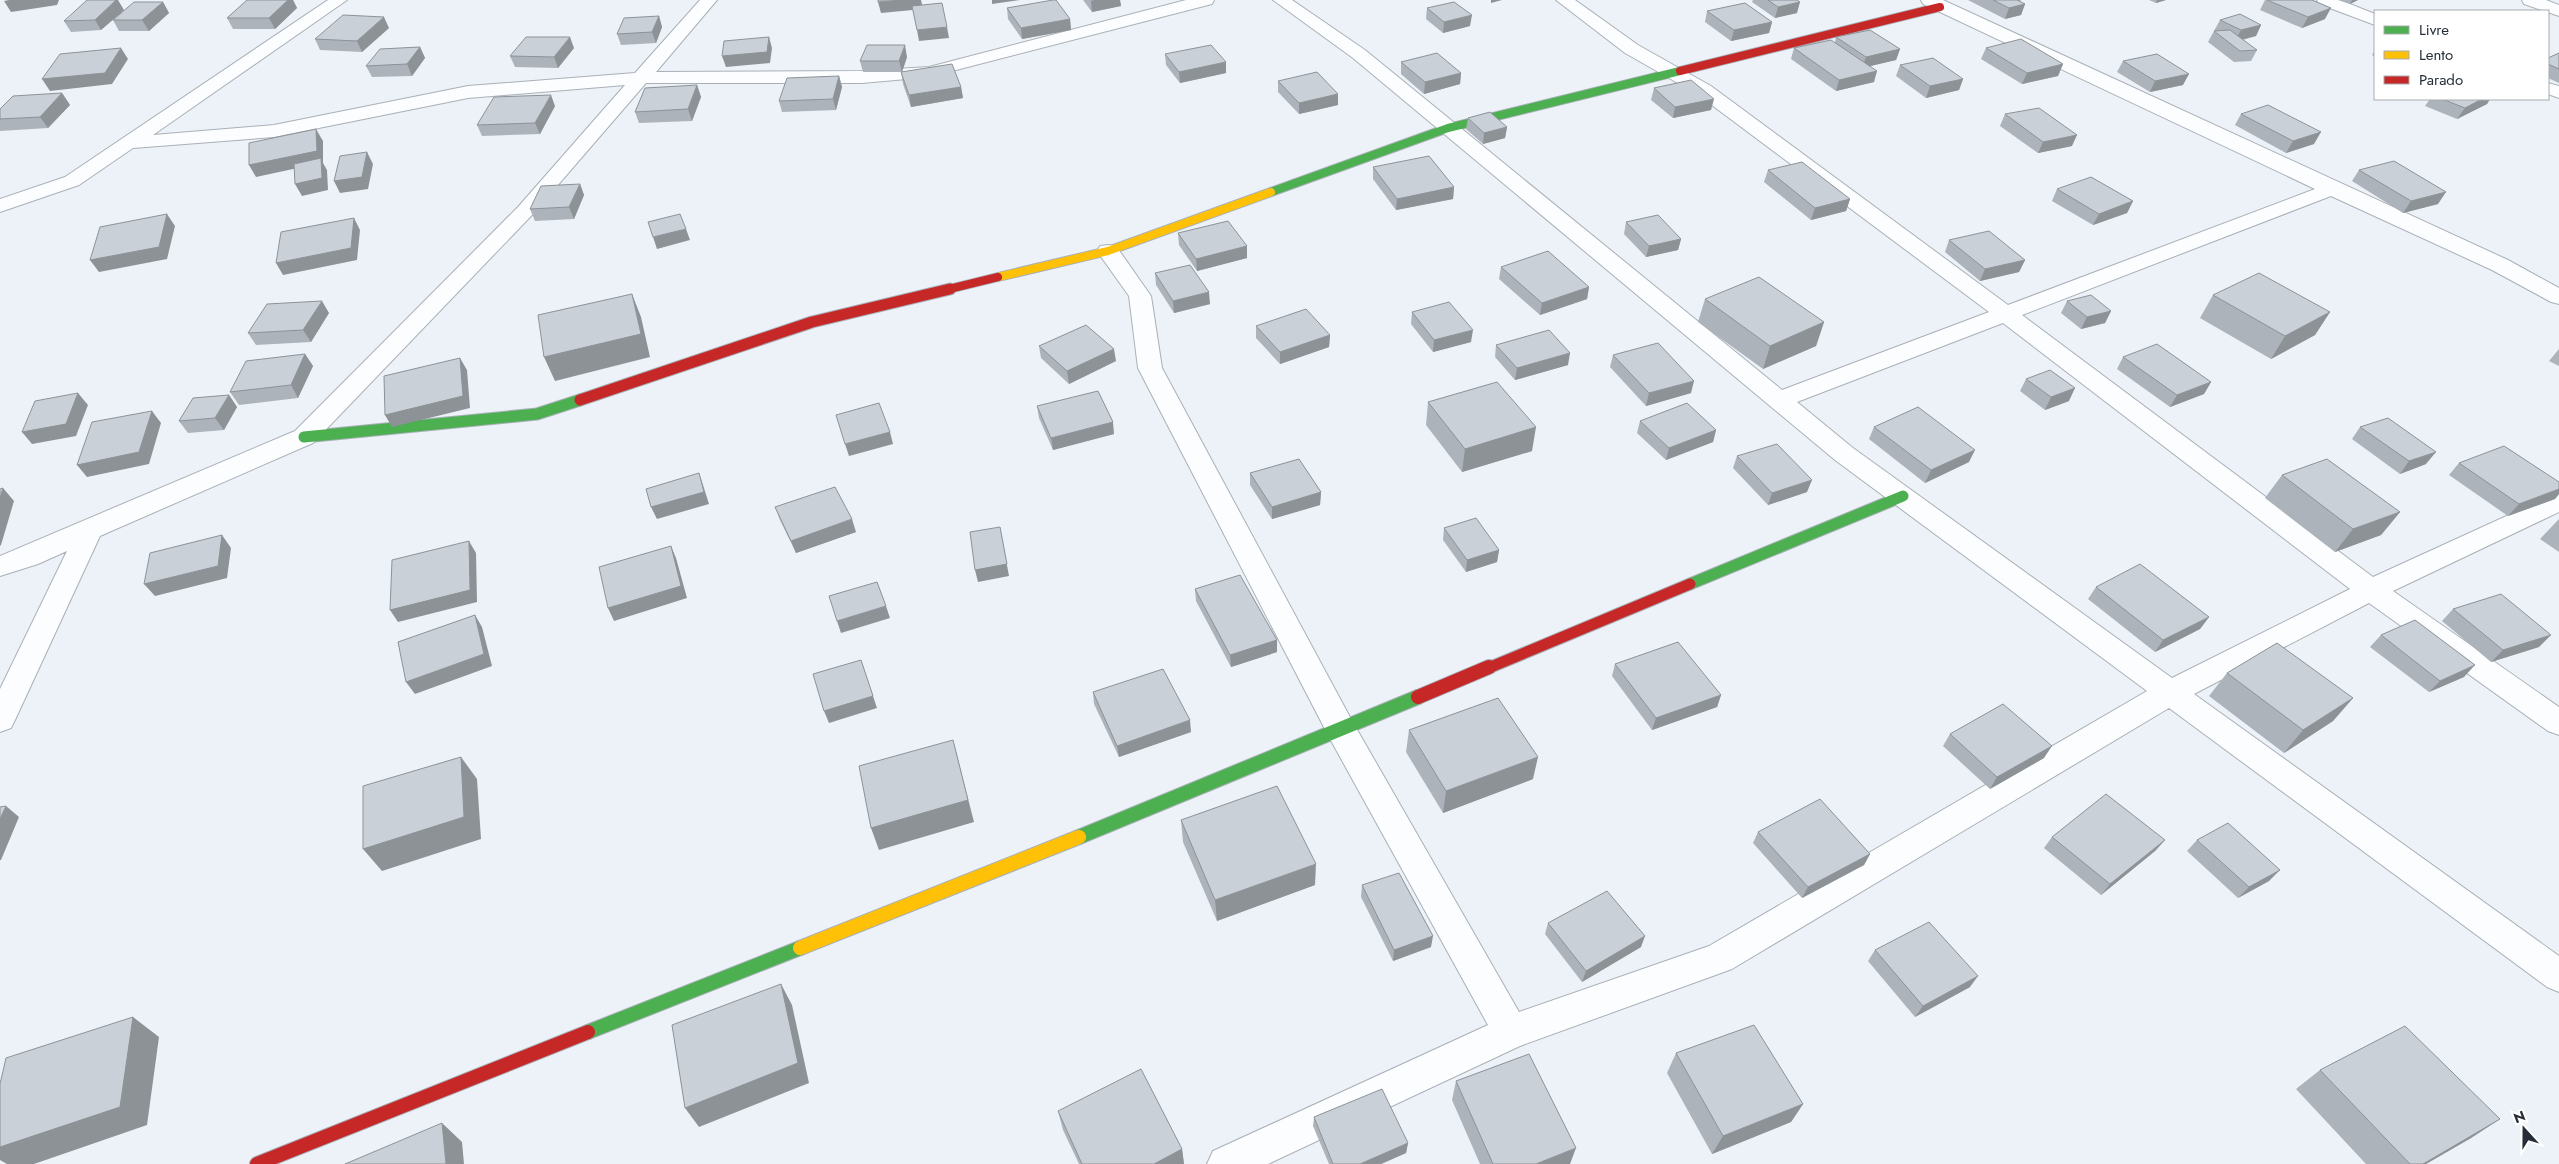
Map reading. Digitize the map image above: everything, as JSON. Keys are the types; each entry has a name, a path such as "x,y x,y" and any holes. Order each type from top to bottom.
{"street":[{"path":"0,206 72,181 339,0"},
{"path":"304,437 525,211 710,0"},
{"path":"128,143 274,131 468,92 642,78 862,77 929,72 1206,0"},
{"path":"1281,0 1359,54 1844,454 2559,976"},
{"path":"1564,0 1616,40 1668,72 1704,90 2005,313 2371,590 2559,723"},
{"path":"2325,0 2374,20"},
{"path":"2530,0 2559,11"},
{"path":"0,566 90,530 304,437 537,414 812,322 1108,251 1448,128 1934,4 2500,265 2559,297"},
{"path":"1779,400 2332,189"},
{"path":"1108,251 1140,296 1150,368 1340,728 1511,1032"},
{"path":"257,1164 1092,832 1903,496"},
{"path":"1226,1164 1511,1032 1720,958 2171,692 2371,590 2559,501"},
{"path":"0,720 90,530"}],"building":[{"path":"87,0 116,0 95,20 64,21"},
{"path":"247,0 288,0 269,18 227,18"},
{"path":"878,0 902,0 878,2"},
{"path":"1056,0 1070,19 1021,28 1007,8"},
{"path":"1768,0 1797,0 1800,2 1778,7"},
{"path":"1993,0 2017,0 2025,4 2009,8"},
{"path":"2267,0 2312,0 2331,8 2308,17"},
{"path":"134,2 163,2 142,20 113,20"},
{"path":"1454,2 1472,15 1444,22 1427,8"},
{"path":"942,3 947,27 917,30 912,6"},
{"path":"1745,3 1772,22 1734,30 1707,11"},
{"path":"2240,14 2261,25 2241,30 2220,20"},
{"path":"343,15 384,17 357,41 315,39"},
{"path":"659,16 652,32 617,34 624,18"},
{"path":"1870,30 1900,49 1866,57 1836,37"},
{"path":"2230,30 2257,50 2240,51 2214,31"},
{"path":"526,37 570,37 554,57 510,56"},
{"path":"769,37 767,52 722,56 724,41"},
{"path":"2021,39 2063,64 2027,73 1986,48"},
{"path":"1831,40 1877,71 1839,80 1794,48"},
{"path":"867,45 905,45 899,61 860,61"},
{"path":"1211,45 1226,62 1179,72 1165,54"},
{"path":"420,47 407,64 366,66 380,49"},
{"path":"121,48 105,73 42,79 60,54"},
{"path":"1437,53 1461,73 1425,82 1401,62"},
{"path":"2559,53 2559,69 2549,64 2549,58"},
{"path":"2157,54 2189,74 2155,81 2123,61"},
{"path":"1933,58 1963,79 1930,86 1900,65"},
{"path":"952,64 961,87 909,95 901,72"},
{"path":"1317,72 1338,94 1299,103 1278,81"},
{"path":"839,76 833,99 779,101 787,78"},
{"path":"1691,80 1714,99 1675,107 1654,88"},
{"path":"697,85 688,109 635,112 645,88"},
{"path":"62,93 40,117 0,119 0,109 13,96"},
{"path":"551,95 535,123 477,125 494,97"},
{"path":"2445,100 2480,100 2465,108"},
{"path":"2268,105 2321,132 2293,141 2241,114"},
{"path":"2039,108 2077,135 2043,142 2005,114"},
{"path":"1490,112 1507,127 1484,133 1468,118"},
{"path":"316,129 317,151 249,165 249,143"},
{"path":"367,152 362,177 334,181 340,156"},
{"path":"1429,156 1454,187 1397,199 1373,167"},
{"path":"321,158 322,178 295,184 294,164"},
{"path":"2394,161 2446,192 2411,201 2359,170"},
{"path":"1802,162 1850,199 1815,208 1768,170"},
{"path":"2091,177 2133,201 2099,214 2057,189"},
{"path":"580,184 569,207 530,209 541,186"},
{"path":"167,214 159,247 90,260 100,227"},
{"path":"680,214 686,229 653,237 648,222"},
{"path":"1658,215 1681,239 1649,246 1626,222"},
{"path":"354,218 351,248 276,263 281,232"},
{"path":"1228,221 1247,246 1196,259 1178,233"},
{"path":"1989,231 2025,260 1985,269 1949,240"},
{"path":"1548,251 1589,287 1542,303 1501,267"},
{"path":"1190,265 1209,292 1173,301 1155,273"},
{"path":"2259,273 2330,312 2285,336 2213,295"},
{"path":"1759,277 1824,322 1770,346 1705,299"},
{"path":"632,294 641,334 544,357 538,315"},
{"path":"2091,295 2111,311 2087,317 2067,301"},
{"path":"322,301 303,330 248,333 267,304"},
{"path":"1449,302 1473,330 1434,340 1412,312"},
{"path":"1306,309 1330,335 1280,352 1256,326"},
{"path":"1086,325 1114,349 1067,371 1039,346"},
{"path":"1549,330 1570,353 1517,368 1496,345"},
{"path":"1658,343 1694,381 1649,393 1613,355"},
{"path":"2157,344 2211,382 2177,395 2123,357"},
{"path":"305,354 291,385 230,392 246,361"},
{"path":"460,358 463,396 385,415 384,376"},
{"path":"2050,370 2075,388 2051,397 2026,379"},
{"path":"1497,382 1536,427 1465,449 1428,402"},
{"path":"1098,391 1113,422 1051,438 1037,406"},
{"path":"78,393 66,424 22,432 35,401"},
{"path":"229,395 215,418 179,421 193,398"},
{"path":"879,403 890,432 845,444 836,415"},
{"path":"1687,403 1716,430 1669,448 1640,421"},
{"path":"1918,407 1975,450 1931,470 1874,427"},
{"path":"152,411 139,452 77,465 92,422"},
{"path":"2388,418 2436,452 2409,461 2360,427"},
{"path":"1777,444 1812,480 1772,493 1737,456"},
{"path":"2504,446 2559,482 2559,489 2519,504 2459,463"},
{"path":"1299,459 1321,492 1272,507 1250,473"},
{"path":"2327,459 2400,512 2353,529 2282,475"},
{"path":"699,473 704,492 651,507 646,489"},
{"path":"835,487 852,519 791,541 775,507"},
{"path":"1476,518 1499,550 1467,560 1444,528"},
{"path":"1000,527 1007,564 975,570 970,532"},
{"path":"222,535 218,566 144,584 150,553"},
{"path":"469,541 470,590 390,610 392,560"},
{"path":"671,546 681,586 608,608 599,567"},
{"path":"2140,564 2209,617 2163,640 2096,587"},
{"path":"1240,575 1277,640 1230,655 1195,589"},
{"path":"877,582 886,606 837,621 829,596"},
{"path":"2501,594 2551,635 2503,650 2453,609"},
{"path":"475,615 484,654 406,682 398,642"},
{"path":"2415,620 2475,665 2440,681 2381,635"},
{"path":"1678,642 1721,695 1656,718 1615,664"},
{"path":"2277,643 2353,698 2303,730 2227,673"},
{"path":"861,660 873,696 824,711 813,674"},
{"path":"1163,669 1190,720 1117,746 1093,692"},
{"path":"1498,698 1538,757 1446,791 1409,730"},
{"path":"2003,704 2052,746 1997,777 1950,734"},
{"path":"953,740 968,800 871,828 859,766"},
{"path":"461,757 464,817 363,849 363,786"},
{"path":"1277,786 1316,864 1215,900 1181,820"},
{"path":"2106,794 2165,840 2110,884 2052,837"},
{"path":"1820,799 1870,854 1808,887 1758,832"},
{"path":"6,806 0,819 0,807"},
{"path":"2228,823 2280,870 2249,887 2197,840"},
{"path":"1399,873 1433,936 1394,950 1362,885"},
{"path":"1607,891 1645,936 1586,971 1548,923"},
{"path":"1929,922 1978,976 1923,1006 1875,950"},
{"path":"781,984 798,1063 685,1108 672,1025"},
{"path":"133,1017 120,1107 0,1147 0,1084 6,1058"},
{"path":"1754,1025 1803,1104 1723,1136 1676,1053"},
{"path":"2405,1026 2500,1119 2423,1164 2410,1164 2320,1070"},
{"path":"1529,1054 1576,1148 1536,1164 1493,1164 1456,1081"},
{"path":"1141,1069 1182,1149 1154,1164 1082,1164 1058,1111"},
{"path":"1382,1089 1408,1143 1360,1164 1333,1164 1314,1117"},
{"path":"442,1123 446,1164 345,1164"}],"traffic: fast":[{"path":"1271,192 1448,128 1680,71"},
{"path":"304,437 537,414 580,400"},
{"path":"1690,584 1903,496"},
{"path":"1079,837 1418,697"},
{"path":"588,1032 800,948"}],"traffic: slow":[{"path":"998,277 1108,251 1271,192"},
{"path":"800,948 1079,837"}],"traffic: jam":[{"path":"1680,71 1940,7"},
{"path":"580,400 812,322 998,277"},
{"path":"1418,697 1690,584"},
{"path":"257,1164 588,1032"}]}
